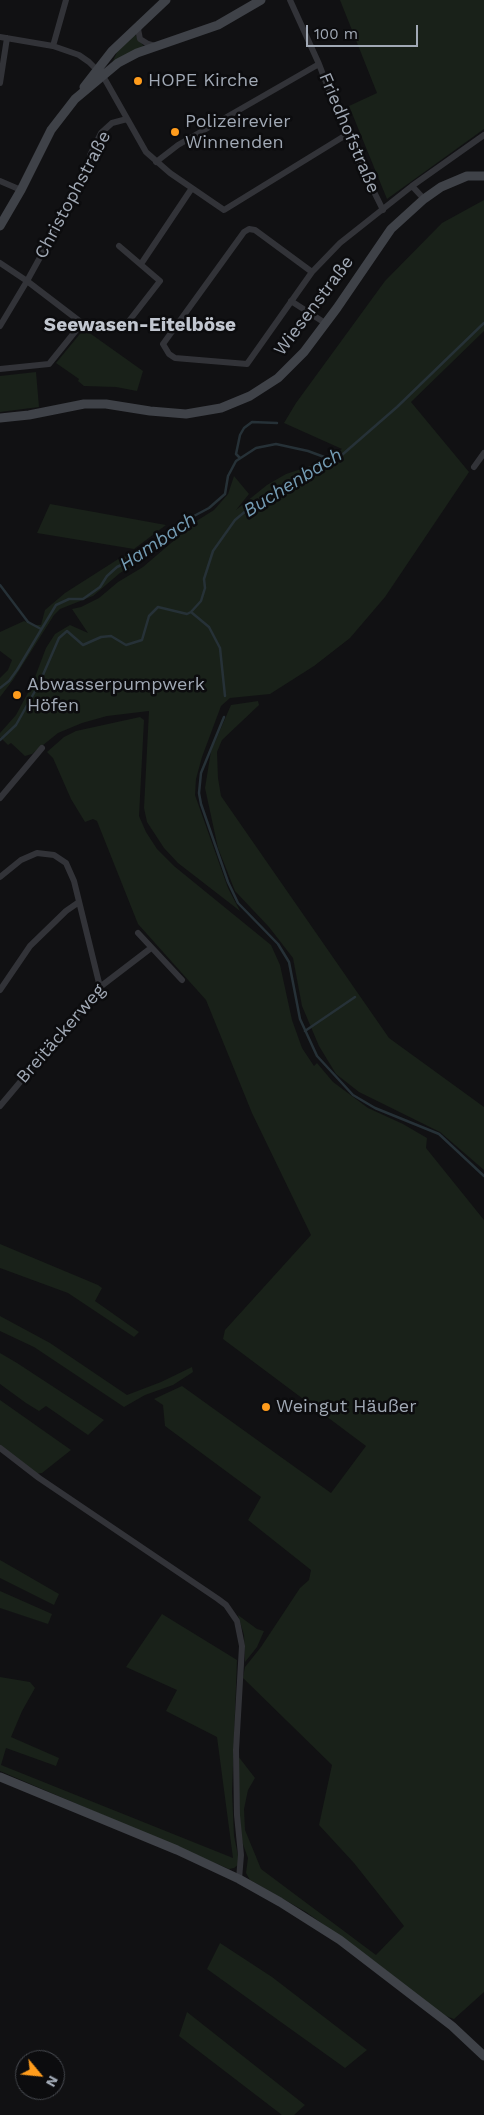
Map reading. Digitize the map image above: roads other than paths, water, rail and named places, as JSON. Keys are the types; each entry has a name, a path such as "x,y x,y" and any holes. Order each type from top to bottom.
{"street":[{"path":"53,46 66,0"},
{"path":"0,226 21,190 50,130 74,99 100,72 112,51 166,0"},
{"path":"100,72 137,53 218,25 262,0"},
{"name":"Friedhofstraße","path":"290,0 319,64 346,135 383,210"},
{"path":"143,21 138,29 140,39 148,44 157,46"},
{"path":"0,83 4,37 53,46 79,55 100,72 146,152 156,162 224,210 346,135"},
{"path":"156,162 178,145 319,64"},
{"name":"Christophstraße","path":"0,326 91,165 90,155 101,133 112,123 127,119"},
{"path":"312,272 254,230 249,229 244,232 163,344 169,354 175,358 247,364 312,272 340,243 412,186 484,134"},
{"name":"Wiesenstraße","path":"0,418 29,415 84,404 106,404 186,414 221,408 250,396 278,378 304,352 392,229 424,199 442,187 467,176 484,176"},
{"path":"0,181 21,190"},
{"path":"412,186 424,199"},
{"path":"142,264 192,188"},
{"path":"119,246 160,281 122,330"},
{"path":"0,263 82,323 49,364 0,369"},
{"path":"291,301 325,323"},
{"path":"474,467 484,453"},
{"path":"0,798 42,748"},
{"path":"0,878 29,856 37,853 54,855 66,863 71,872 100,987"},
{"path":"0,990 30,946 66,911 79,902"},
{"path":"138,933 182,980"},
{"name":"Breitäckerweg","path":"0,1106 100,987 151,948"},
{"path":"0,1448 39,1478 218,1599 226,1605 237,1621 242,1646 236,1750 237,1815 241,1855 239,1879"},
{"path":"0,1777 177,1850 239,1879 340,1940 452,2026 484,2056"}],"waterway":[{"name":"Buchenbach","path":"0,740 16,725 39,684 59,638 67,631 83,645 101,637 111,636 126,645 142,640 149,616 158,607 187,614 191,612 201,601 205,588 204,579 213,551 235,520 259,500 335,461 397,407 484,323"},
{"path":"240,458 236,454 240,435 244,428 252,422 277,423"},
{"name":"Hambach","path":"0,688 9,681 17,670 56,605 69,599 83,599 100,587 107,576 117,567 138,557 192,517 209,508 225,494 228,476 236,461 256,448 276,444 308,451 335,461"},
{"path":"0,585 28,622 41,629"},
{"path":"191,612 209,627 220,648 225,696"},
{"path":"224,717 201,773 199,793 201,804 228,882 238,903 278,944 289,962 300,1019 317,1056 353,1095 375,1108 439,1134 484,1176"},
{"path":"305,1031 355,997"}],"place":[{"name":"HOPE Kirche","path":"138,81"},
{"name":"Polizeirevier Winnenden","path":"175,132"},
{"name":"Abwasserpumpwerk Höfen","path":"17,695"},
{"name":"Weingut Häußer","path":"266,1407"}],"district":[{"name":"Seewasen-Eitelböse","path":"140,325"}]}
